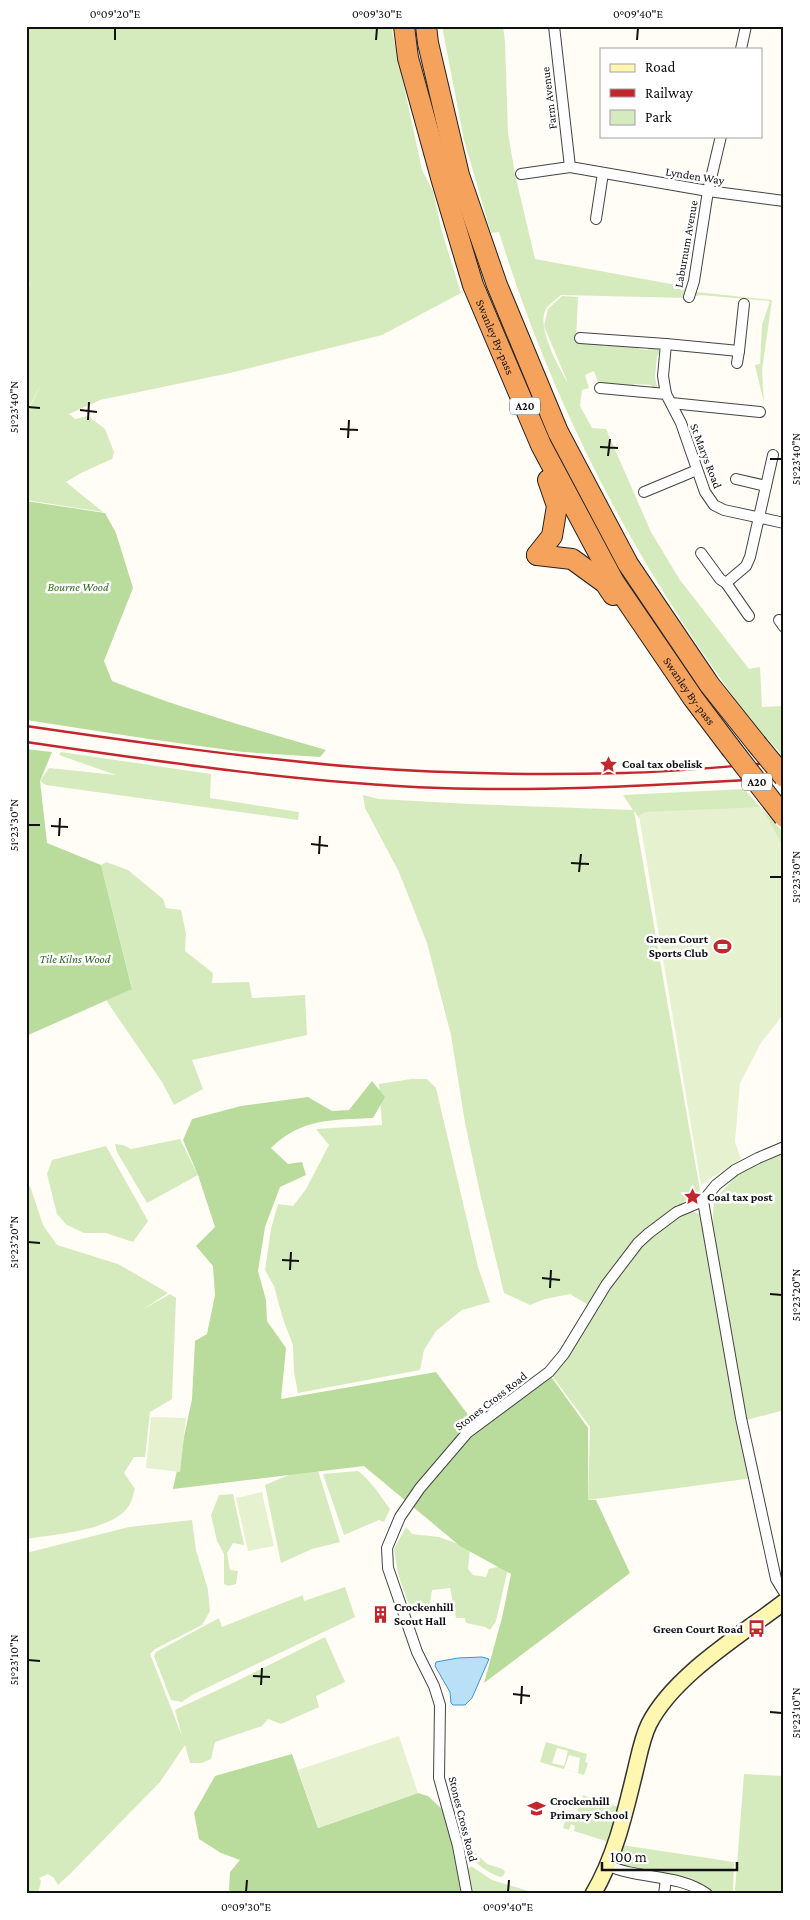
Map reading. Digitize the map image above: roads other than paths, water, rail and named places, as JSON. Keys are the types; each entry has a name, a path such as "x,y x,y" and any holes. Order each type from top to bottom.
{"highway":[{"name":"Swanley By-pass","path":"404,26 411,68 470,276 541,445 614,582 725,741"},
{"name":"Swanley By-pass","path":"426,26 428,43 459,176 497,285 558,432 628,564 708,684 784,777"},
{"path":"507,364 557,506 552,536 537,555 572,560 605,583 698,716 725,741"},
{"name":"A20","path":"725,741 784,817"}],"main road":[{"path":"593,1894 607,1866 620,1828 648,1726 658,1708 707,1660 784,1602"}],"street":[{"name":"Farm Avenue","path":"554,26 570,167"},
{"path":"741,48 746,26"},
{"name":"Laburnum Avenue","path":"689,297 694,281 708,191 721,138"},
{"name":"Lynden Way","path":"521,174 570,167 708,191 784,201"},
{"path":"596,219 603,173"},
{"path":"737,363 744,304"},
{"path":"580,338 739,351"},
{"name":"St Marys Road","path":"666,344 662,376 705,492 714,505 724,510 784,523"},
{"name":"St Marys Road","path":"600,388 760,412"},
{"path":"726,583 746,566 750,557 773,454"},
{"path":"644,492 697,470"},
{"path":"736,479 766,486"},
{"path":"701,553 750,616"},
{"path":"784,1147 735,1170 716,1185 703,1201 741,1418 776,1579 784,1592"},
{"name":"Stones Cross Road","path":"467,1894 458,1846 439,1778 440,1705 434,1686 417,1652 388,1568 387,1548 400,1517 420,1488 467,1433 549,1372 564,1354 606,1285 638,1243 677,1212 703,1201"},
{"path":"607,1866 624,1872 685,1882 707,1894"},
{"path":"664,1894 666,1879"}],"water":[{"path":"482,1657 489,1659 472,1698 465,1705 453,1705 450,1692 435,1666 436,1662 458,1658"}],"railway":[{"path":"26,726 274,759 356,767 456,773 624,773 784,762"},
{"path":"26,742 284,777 440,788 569,788 784,778"}],"place":[{"name":"Coal tax obelisk","path":"608,764"},
{"name":"Green Court Sports Club","path":"722,946"},
{"name":"Coal tax post","path":"693,1197"},
{"name":"Crockenhill Scout Hall","path":"380,1614"},
{"name":"Green Court Road","path":"757,1629"},
{"name":"Crockenhill Primary School","path":"536,1808"}],"park label":[{"name":"Bourne Wood","path":"78,587"},
{"name":"Tile Kilns Wood","path":"75,959"}]}
